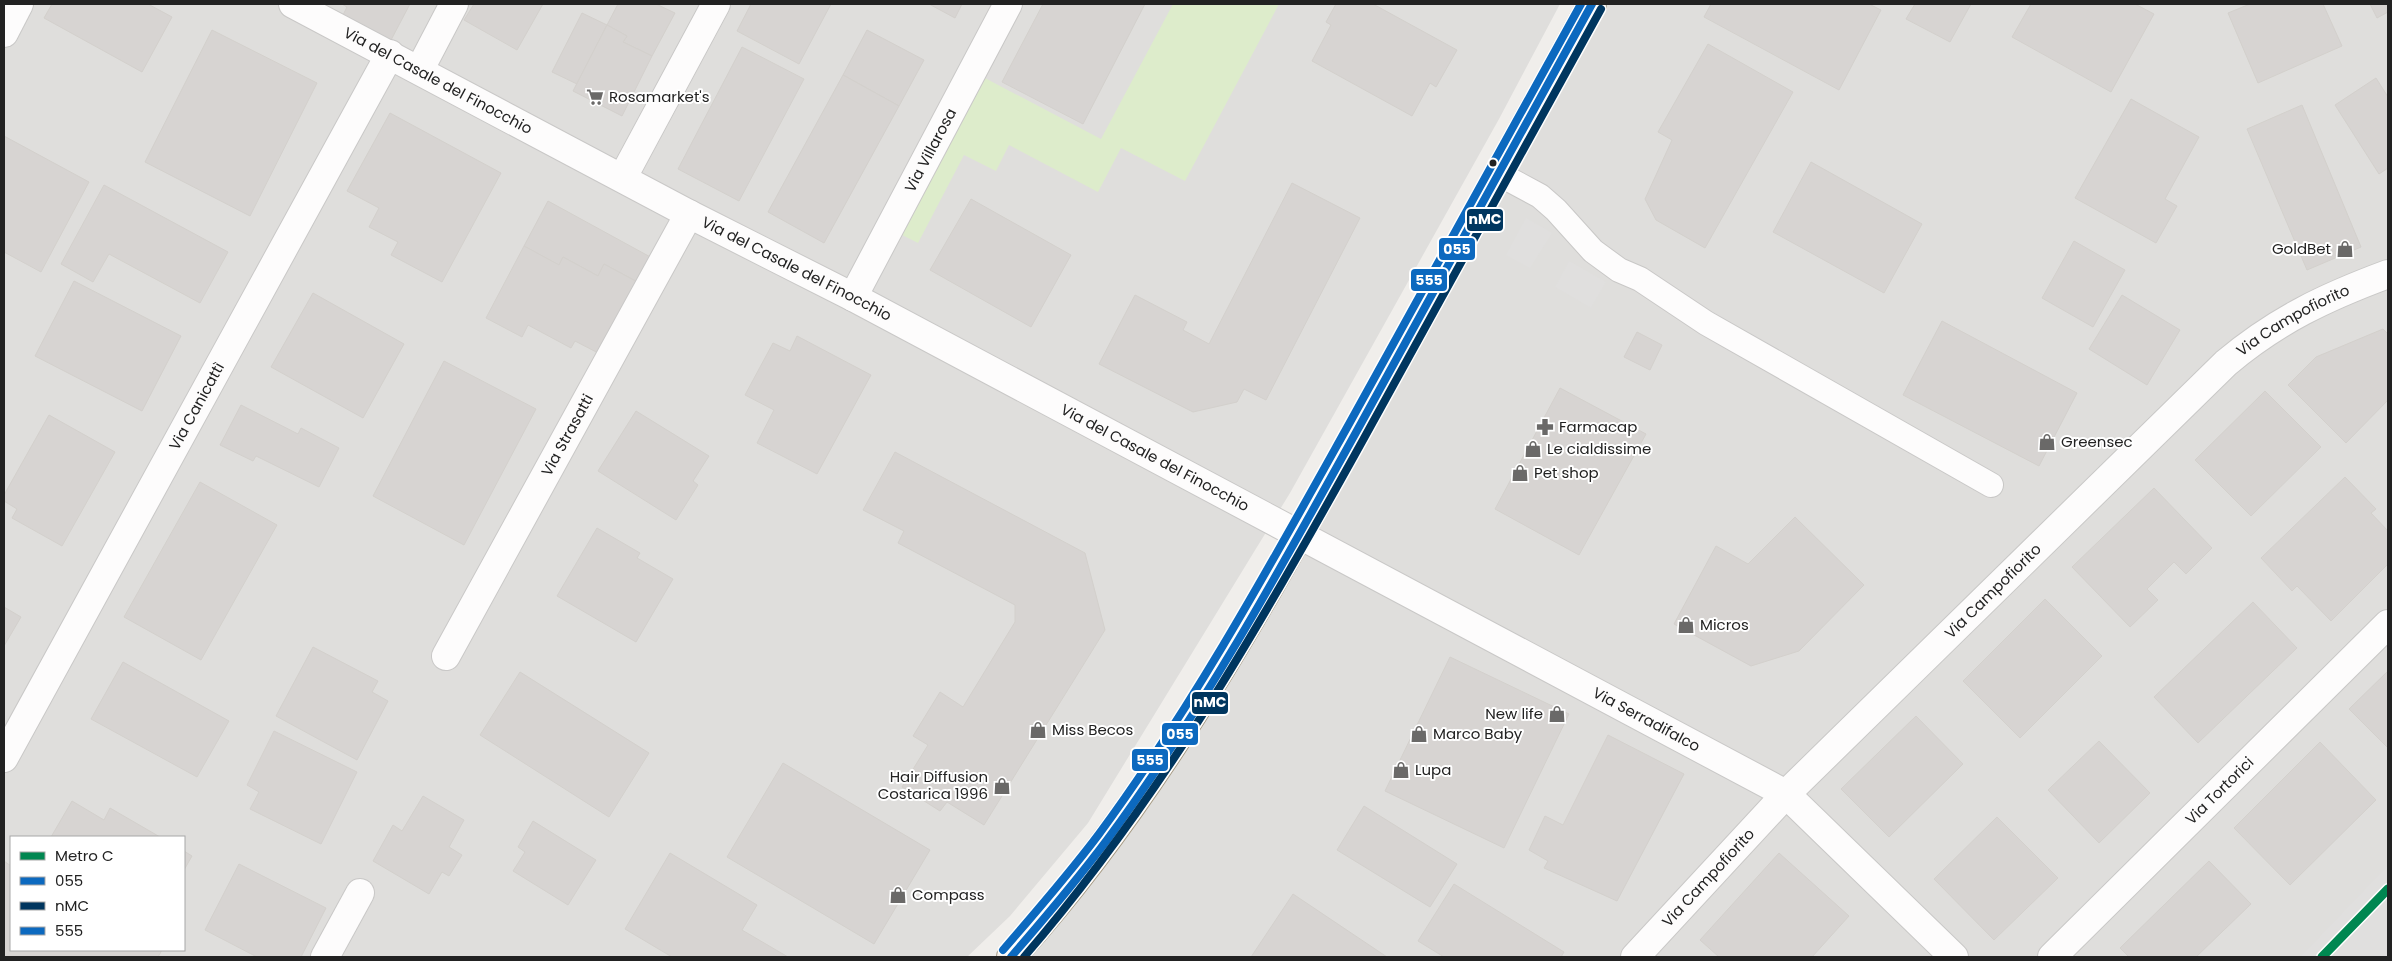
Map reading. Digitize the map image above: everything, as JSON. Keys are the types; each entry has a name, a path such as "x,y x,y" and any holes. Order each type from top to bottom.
{"main road":[{"path":"1011,957 1071,889 1137,799 1184,727 1299,535 1500,174 1592,4"}],"street":[{"path":"4,33 19,4"},
{"name":"Via del Casale del Finocchio","path":"293,4 420,69 689,214 853,297 1299,535"},
{"path":"420,69 454,4"},
{"path":"623,177 716,4"},
{"name":"Via Villarosa","path":"853,297 1008,4"},
{"name":"Via Canicattì","path":"4,758 390,54"},
{"name":"Via Strasatti","path":"446,656 689,214"},
{"name":"Via Campofiorito","path":"1635,957 1786,794 2240,351 2268,329 2317,302 2388,274"},
{"name":"Via Serradifalco","path":"1299,535 1786,794 1954,957"},
{"name":"Via Tortorici","path":"2052,957 2388,624"},
{"path":"324,957 360,894"}],"lane":[{"path":"1500,174 1540,196 1556,210 1593,250 1619,270 1640,279 1706,323 1992,485"}],"shaded area":[{"path":"4,4 1560,4 1499,119 1290,493 1088,823 1010,916 967,957 4,957"},
{"path":"1592,4 2388,4 2388,957 1010,957 1102,849"},
{"path":"1526,218 1552,233 1530,268 1506,255"},
{"path":"1569,261 1606,282 1591,308 1555,287"},
{"path":"2388,865 2387,957 2300,957"}],"green space":[{"path":"1173,4 1279,4 1185,181 1121,148 1098,192 1009,145 996,171 964,155 918,243 900,234 983,77 1101,139"}],"building":[{"path":"52,4 148,4 172,17 142,72 44,18"},
{"path":"342,4 410,4 391,40 343,15 347,7"},
{"path":"474,4 543,4 517,50 464,20"},
{"path":"618,4 656,4 675,13 652,56 623,42 627,36 607,25"},
{"path":"751,4 831,4 799,64 737,31"},
{"path":"929,4 962,4 955,18"},
{"path":"1043,4 1145,4 1083,124 1002,82"},
{"path":"1336,4 1373,4 1457,50 1436,87 1430,83 1412,116 1312,61 1331,25 1326,22"},
{"path":"1711,4 1869,4 1881,10 1839,90 1704,17"},
{"path":"1915,4 1971,4 1950,42 1906,19"},
{"path":"2031,4 2135,4 2154,14 2111,92 2012,37"},
{"path":"2250,4 2323,4 2342,46 2258,83 2228,13"},
{"path":"2370,4 2388,4 2388,12 2377,18"},
{"path":"582,13 607,25 577,84 552,72"},
{"path":"607,25 627,36 623,42 652,56 622,116 573,91"},
{"path":"212,30 317,83 250,216 145,162"},
{"path":"867,30 924,60 899,106 843,75"},
{"path":"1708,44 1793,92 1705,248 1656,220 1645,199 1672,140 1658,132"},
{"path":"742,47 804,79 739,201 678,169"},
{"path":"843,75 899,106 824,243 768,212"},
{"path":"2376,78 2388,97 2388,168 2379,174 2335,105"},
{"path":"2131,99 2199,137 2165,199 2177,206 2156,243 2075,198"},
{"path":"2302,105 2361,247 2307,270 2247,129"},
{"path":"390,113 501,173 442,282 391,255 398,242 369,227 379,208 347,191"},
{"path":"4,136 89,182 41,272 4,252"},
{"path":"1811,162 1922,224 1884,293 1773,232"},
{"path":"1292,183 1360,218 1266,400 1244,389 1237,402 1193,412 1099,364 1135,295 1187,322 1183,330 1209,344"},
{"path":"104,185 228,252 200,303 109,254 93,282 61,264"},
{"path":"971,199 1071,255 1031,327 930,270"},
{"path":"548,201 654,259 641,284 604,264 598,276 563,257 559,265 524,246"},
{"path":"2074,241 2125,270 2093,327 2042,298"},
{"path":"524,246 559,265 563,257 598,276 604,264 641,284 602,355 575,341 571,348 528,325 522,337 486,318"},
{"path":"74,281 181,336 142,411 35,356"},
{"path":"313,293 404,344 363,418 271,367"},
{"path":"2122,295 2180,330 2147,385 2089,349"},
{"path":"1942,321 2077,393 2039,466 1903,395"},
{"path":"2383,329 2388,334 2388,400 2346,443 2288,385 2316,357"},
{"path":"1637,332 1662,345 1650,370 1624,357"},
{"path":"797,336 871,375 817,474 757,443 774,410 745,395 773,343 790,351"},
{"path":"444,361 536,409 464,545 373,496"},
{"path":"1560,388 1646,434 1579,555 1495,509"},
{"path":"2265,391 2321,447 2251,516 2195,460"},
{"path":"241,405 298,434 301,428 339,448 319,487 256,456 253,461 220,445"},
{"path":"636,411 709,456 693,481 698,485 676,520 598,471"},
{"path":"49,415 115,452 62,546 12,518 17,509 4,501 4,495"},
{"path":"895,452 1085,553 1105,630 984,825 947,802 940,811 902,787 928,745 913,736 940,692 963,707 1015,622 1015,605 898,543 904,531 863,510"},
{"path":"2345,477 2376,509 2371,513 2388,531 2388,564 2331,621 2297,586 2292,591 2261,558"},
{"path":"200,482 277,525 201,660 124,617"},
{"path":"2154,488 2212,548 2186,574 2174,562 2147,589 2158,600 2130,627 2072,567"},
{"path":"1795,517 1864,585 1799,651 1751,666 1674,624 1716,546 1748,564"},
{"path":"597,528 640,553 637,558 673,579 636,642 557,596"},
{"path":"2045,599 2102,656 2020,738 1963,681"},
{"path":"2253,602 2297,648 2198,743 2154,697"},
{"path":"4,607 21,617 4,646"},
{"path":"313,647 378,681 372,692 388,701 357,760 276,716"},
{"path":"1450,657 1569,714 1504,848 1385,791"},
{"path":"123,662 229,721 197,777 91,719"},
{"path":"2388,671 2388,748 2349,709"},
{"path":"520,672 649,753 609,817 480,735"},
{"path":"1916,716 1963,764 1889,837 1841,789"},
{"path":"274,731 357,772 321,844 250,809 259,792 247,785"},
{"path":"1608,735 1684,774 1617,901 1544,868 1548,861 1529,850 1545,816 1563,825"},
{"path":"2099,741 2150,793 2099,843 2048,790"},
{"path":"2320,742 2376,800 2290,885 2234,828"},
{"path":"783,763 930,850 874,944 727,857"},
{"path":"423,796 464,820 449,847 462,855 449,876 442,872 429,894 373,861 393,825 402,831"},
{"path":"72,801 104,820 110,808 158,836 52,836"},
{"path":"1364,806 1457,864 1430,907 1337,850"},
{"path":"1997,817 2058,878 1994,940 1934,879"},
{"path":"533,821 596,860 568,905 513,871 525,852 518,847"},
{"path":"185,852 192,856 185,868"},
{"path":"670,853 757,905 742,930 788,957 672,957 625,929"},
{"path":"1779,853 1849,916 1812,957 1719,957 1700,940"},
{"path":"4,861 10,865 10,951 161,951 158,957 4,957"},
{"path":"2209,861 2251,904 2196,957 2129,957 2120,948"},
{"path":"239,864 326,908 301,957 257,957 205,930"},
{"path":"1454,884 1564,952 1561,957 1444,957 1418,941"},
{"path":"1293,894 1387,957 1251,957"}],"metro line":[{"name":"C","path":"2322,957 2388,889"}],"transit line":[{"name":"555","path":"1003,950 1099,834 1134,785 1199,684 1290,529 1581,4"},
{"name":"055","path":"1011,957 1107,840 1176,740 1240,638 1592,4"},
{"name":"nMC","path":"1024,957 1121,835 1207,708 1325,508 1601,9"}],"place":[{"name":"Rosamarket's","path":"595,97"},
{"name":"GoldBet","path":"2345,249"},
{"name":"Farmacap","path":"1545,427"},
{"name":"Greensec","path":"2047,442"},
{"name":"Le cialdissime","path":"1533,449"},
{"name":"Pet shop","path":"1520,473"},
{"name":"Micros","path":"1686,625"},
{"name":"New life","path":"1557,714"},
{"name":"Miss Becos","path":"1038,730"},
{"name":"Marco Baby","path":"1419,734"},
{"name":"Lupa","path":"1401,770"},
{"name":"Hair Diffusion Costarica 1996","path":"1002,786"},
{"name":"Compass","path":"898,895"}]}
